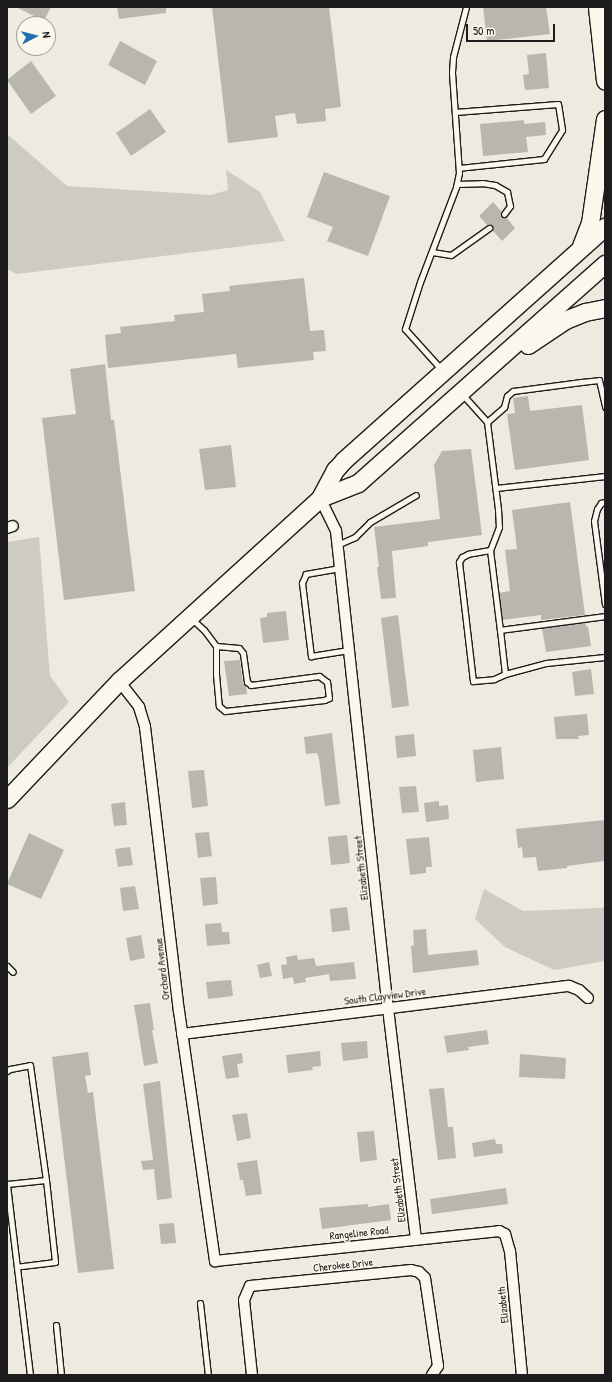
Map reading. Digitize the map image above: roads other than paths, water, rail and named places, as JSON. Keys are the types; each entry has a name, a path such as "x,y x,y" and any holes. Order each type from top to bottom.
{"highway":[{"path":"597,7 605,80"},
{"path":"576,253 588,230 605,119"},
{"path":"7,799 119,680 320,498 335,470 344,460 605,227"},
{"path":"320,498 358,483 605,264"},
{"path":"496,361 526,347 565,320 585,312 605,308"}],"street":[{"name":"Elizabeth Street","path":"320,498 336,531 388,1008 416,1239"},
{"name":"Orchard Avenue","path":"119,680 139,707 145,727 182,1034 216,1261"},
{"name":"South Clayview Drive","path":"182,1034 569,986 579,990 588,998"},
{"name":"Rangeline Road","path":"216,1261 499,1231 504,1234"},
{"name":"Elizabeth","path":"504,1234 510,1251 522,1375"},
{"name":"Cherokee Drive","path":"252,1375 244,1300 250,1286 411,1270 419,1272 425,1278 438,1366 432,1375"}],"lane":[{"path":"443,371 405,329 457,184 459,168 453,57 466,7"},
{"path":"455,112 558,104 562,130 544,159 459,168"},
{"path":"457,184 482,183 495,185 507,192 510,206 504,214"},
{"path":"432,252 451,255 487,229"},
{"path":"487,422 504,407 507,396 512,391 581,382 599,380 605,407"},
{"path":"461,393 487,422 496,488 499,527 490,550 505,674"},
{"path":"496,488 605,476"},
{"path":"337,545 355,537 370,522 416,494"},
{"path":"605,502 601,503 597,509 594,521 605,604"},
{"path":"490,550 468,554 462,557 459,562 473,681 494,679 505,674 546,663 605,657"},
{"path":"340,568 306,574 302,584 311,656 349,650"},
{"path":"500,630 605,616"},
{"path":"189,617 204,630 216,646 216,674 219,706 225,711 324,700 328,698 327,682 319,676 251,685 247,682 243,653 239,648 216,646"},
{"path":"7,966 13,972"},
{"path":"7,1071 30,1065 46,1180 55,1262 17,1267"},
{"path":"30,1375 17,1267 9,1219 7,1185 46,1180"},
{"path":"200,1303 208,1375"},
{"path":"56,1325 61,1375"}]}
